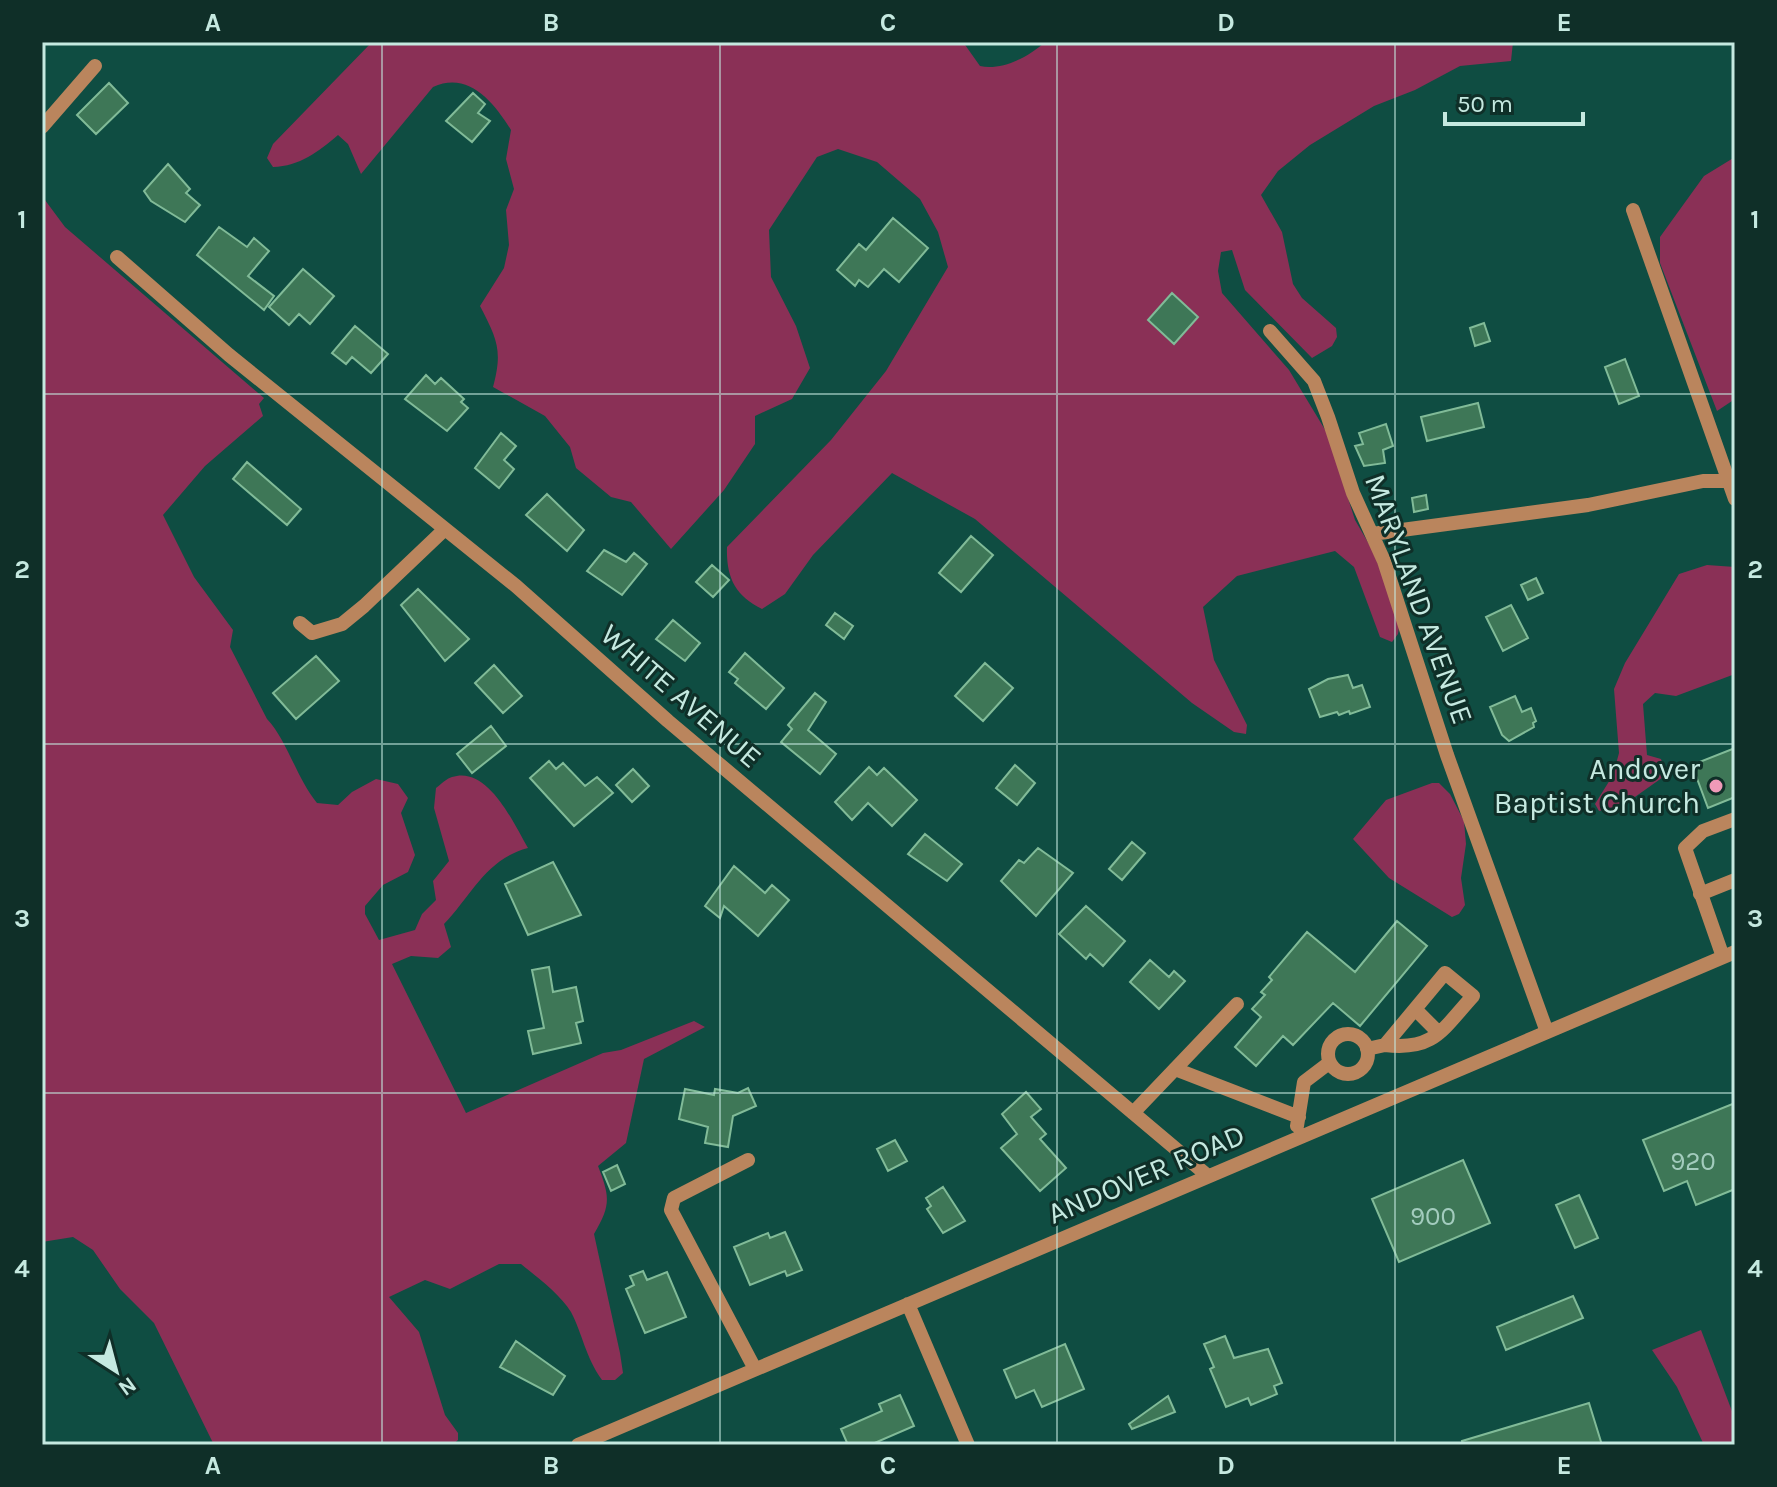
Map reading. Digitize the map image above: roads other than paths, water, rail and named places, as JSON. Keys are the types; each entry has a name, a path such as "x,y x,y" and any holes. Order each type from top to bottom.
{"street":[{"path":"42,127 95,66"},
{"path":"1633,210 1735,499"},
{"name":"WHITE AVENUE","path":"117,257 229,355 445,529 1208,1176"},
{"name":"MARYLAND AVENUE","path":"1270,331 1314,381 1353,493 1372,534 1547,1032"},
{"path":"1372,534 1502,518 1703,481 1729,481"},
{"path":"300,623 312,633 342,624 445,529"},
{"path":"1729,954 1700,894 1685,848 1703,831 1735,819"},
{"path":"1700,894 1735,880"},
{"name":"ANDOVER ROAD","path":"578,1445 1729,954"},
{"path":"1367,1049 1385,1045 1413,1049 1439,1033 1473,996 1445,973 1385,1045"},
{"path":"1133,1113 1237,1004"},
{"path":"1415,1009 1439,1033"},
{"path":"1355,1034 1367,1049 1365,1063 1356,1072 1340,1072 1329,1063 1327,1053 1336,1037 1355,1034"},
{"path":"1295,1139 1304,1082 1329,1063"},
{"path":"1175,1069 1299,1117"},
{"path":"748,1160 674,1198 671,1210 755,1369"},
{"path":"908,1304 968,1445"}],"place":[{"name":"Andover Baptist Church","path":"1716,786"}]}
